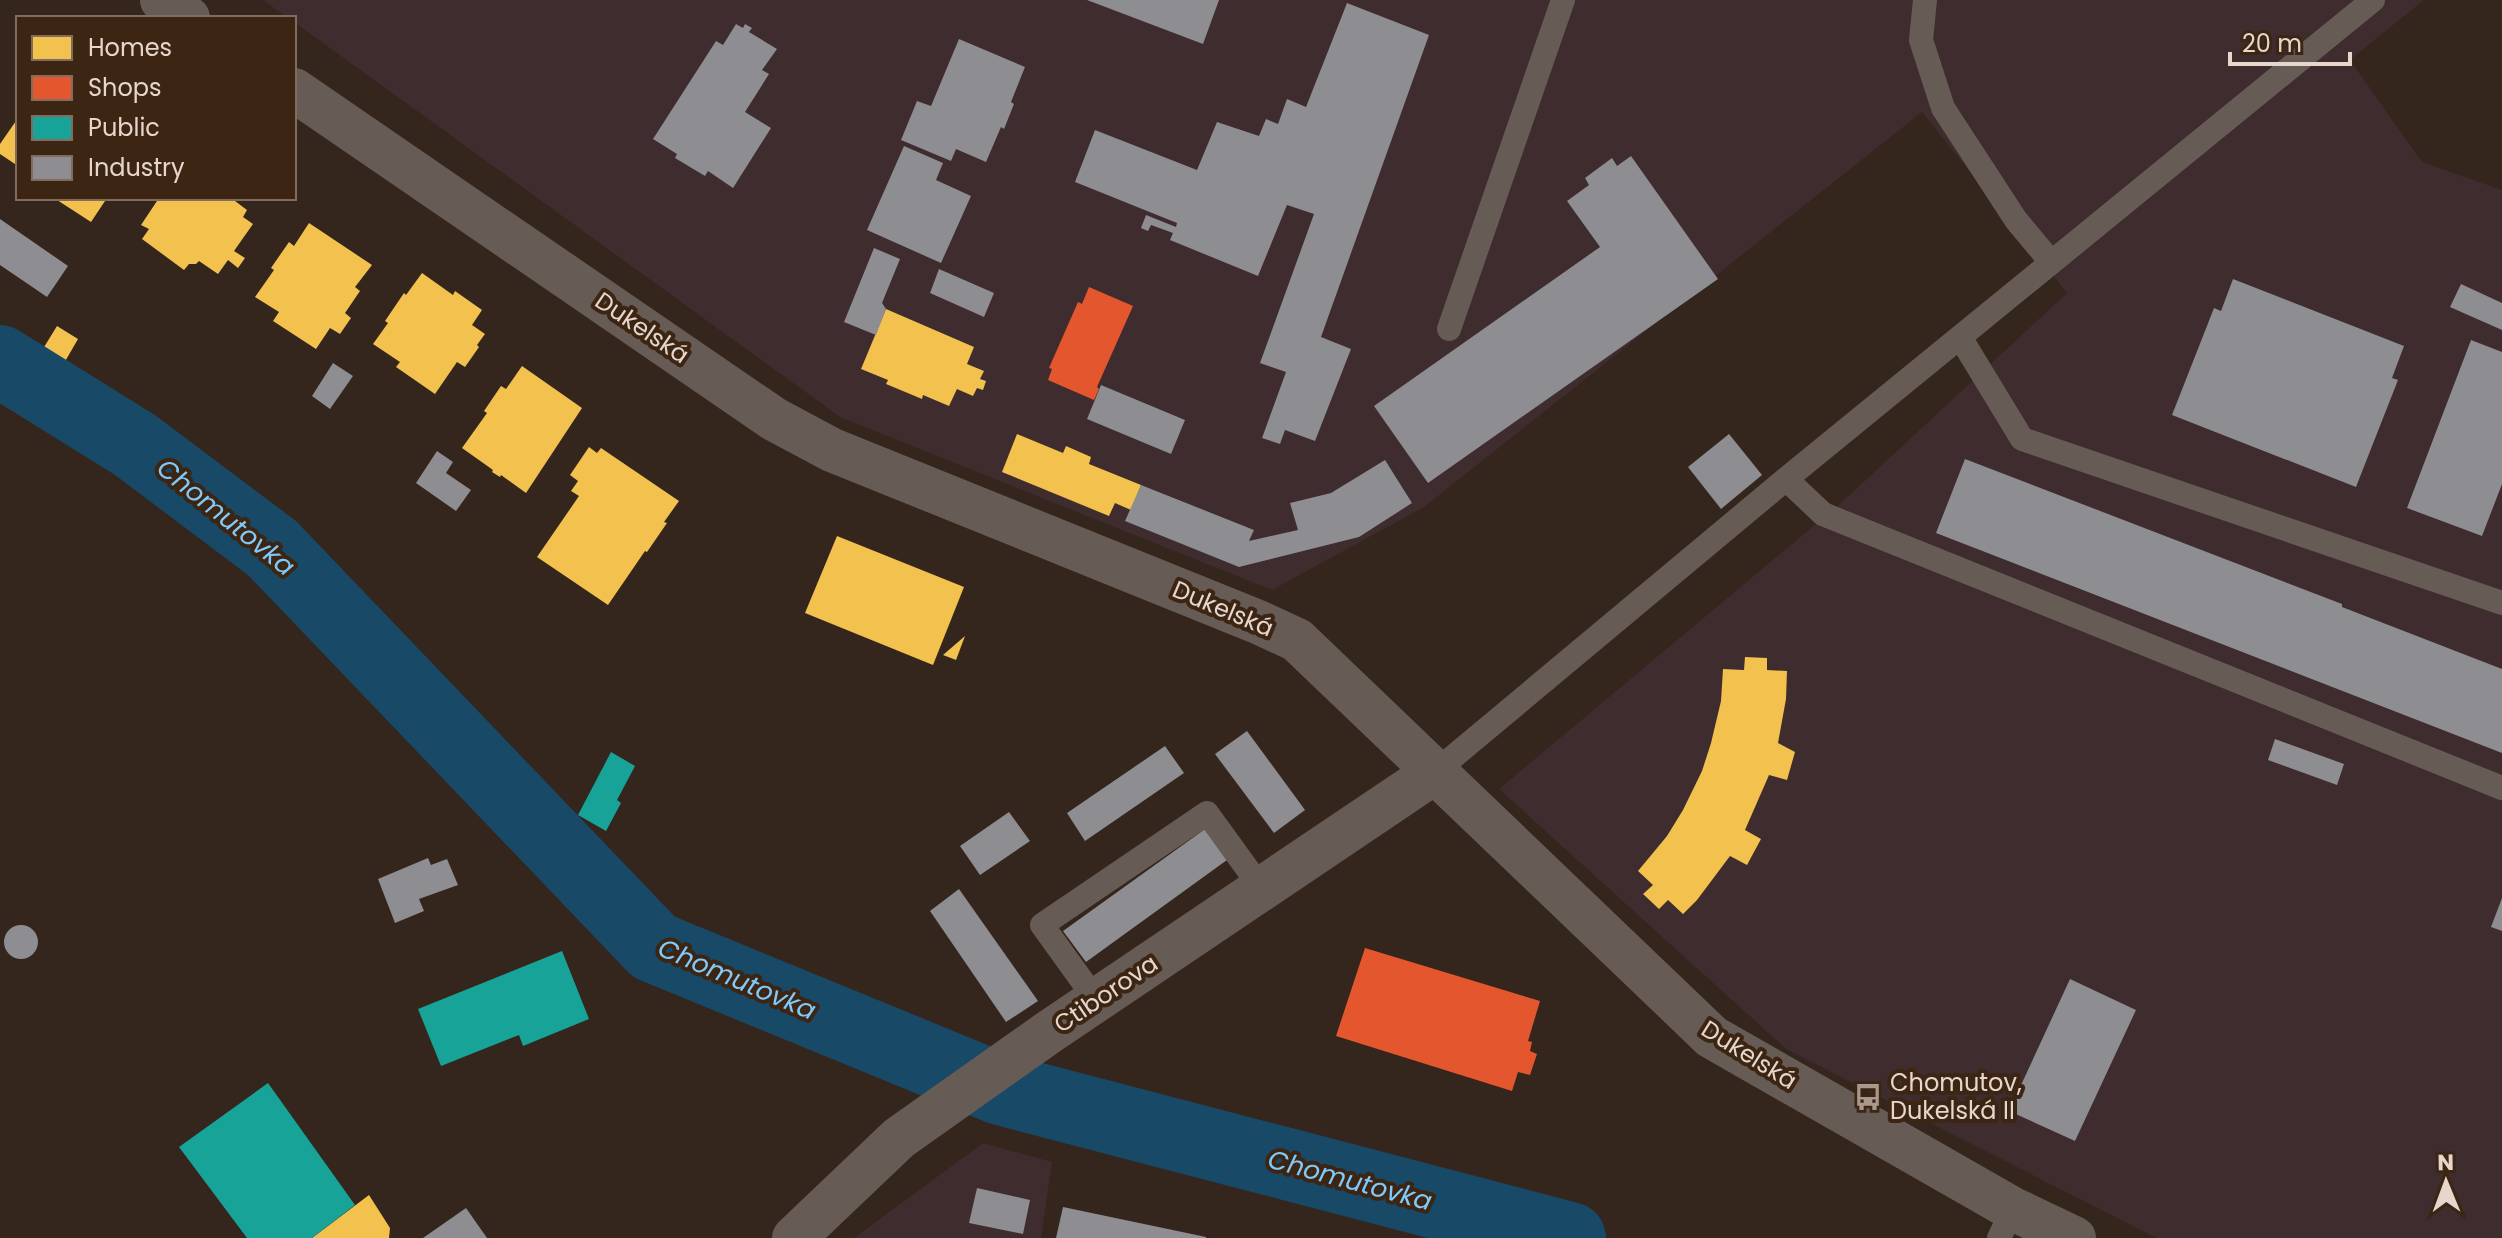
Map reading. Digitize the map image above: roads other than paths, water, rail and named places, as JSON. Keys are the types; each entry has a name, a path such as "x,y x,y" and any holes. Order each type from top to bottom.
{"street":[{"path":"162,0 185,16"},
{"name":"Dukelská","path":"296,91 774,419 832,450 1297,640 1712,1037 2006,1223 2074,1238"},
{"name":"Ctiborova","path":"794,1238 899,1138 1049,1032 1435,772"}],"lane":[{"path":"1449,329 1563,0"},
{"path":"1925,0 1921,40 1943,108 2016,220 2051,262"},
{"path":"1435,772 1786,479 2373,0"},
{"path":"1960,337 2022,439 2502,603"},
{"path":"1786,479 1823,514 2502,788"},
{"path":"1096,1000 1042,925 1207,813 1262,889"}],"waterway":[{"name":"Chomutovka","path":"0,361 135,445 272,548 654,947 1000,1089 1570,1238"}],"place":[{"name":"Chomutov, Dukelská II","path":"1868,1097"}]}
